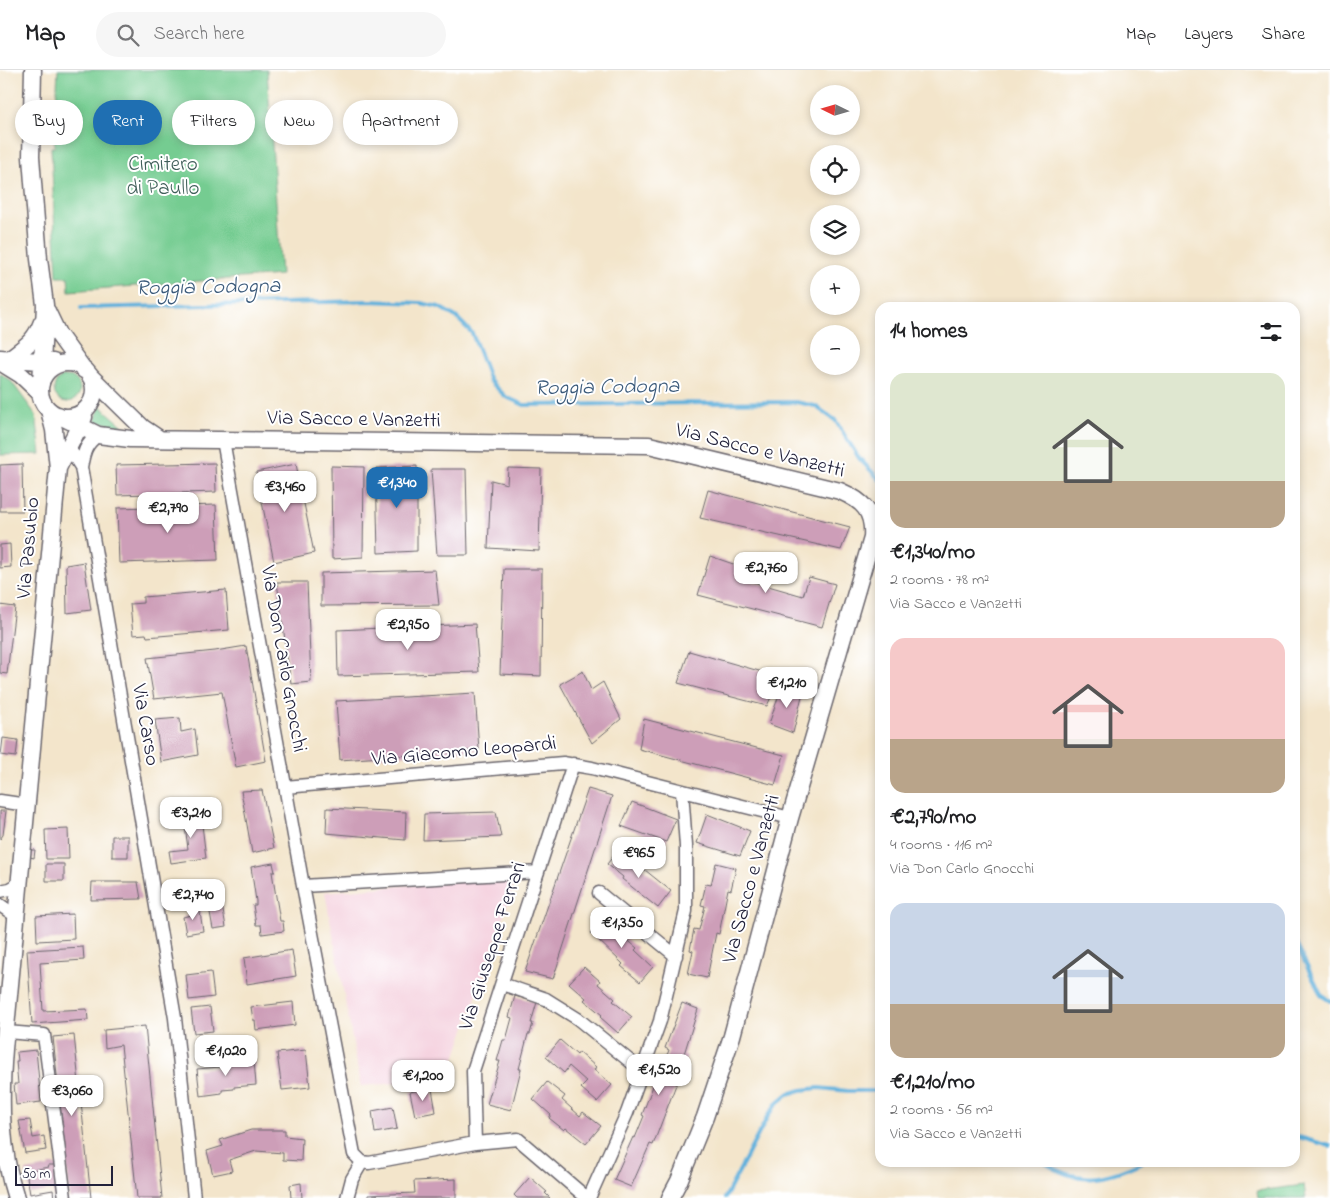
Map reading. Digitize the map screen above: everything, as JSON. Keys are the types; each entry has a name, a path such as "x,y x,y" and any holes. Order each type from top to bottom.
{"street":[{"path":"33,70 31,157 45,311 40,388 43,402 53,413 68,417 78,414 87,408 91,401 94,387 86,372 58,334 45,311"},
{"path":"3,359 32,341 37,335 45,311"},
{"path":"3,359 76,365 86,372 143,428 158,438"},
{"path":"3,359 40,388"},
{"path":"40,388 48,371 56,365 65,363"},
{"name":"Via Pasubio","path":"58,468 80,427 91,401"},
{"name":"Via Pasubio","path":"16,1198 6,1162 1,1124 2,1078 58,468 53,413"},
{"name":"Via Sacco e Vanzetti","path":"53,413 98,435 130,439 649,445 840,491 865,507 873,526 872,538 790,818 732,1036 705,1117 679,1181 670,1198"},
{"name":"Via Carso","path":"98,435 84,451 81,467 175,1018 194,1198"},
{"name":"Via Don Carlo Gnocchi","path":"223,440 351,1146 354,1154 362,1162"},
{"name":"Via Carso","path":"69,448 81,467"},
{"name":"Via Giacomo Leopardi","path":"285,787 563,763 592,768 790,818"},
{"name":"Via Giuseppe Ferrari","path":"475,1143 473,1071 572,764"},
{"path":"347,1198 352,1179 362,1162 377,1162 475,1143 518,1139 588,1198 628,1113 660,1022 676,956 686,910 686,846 682,791"},
{"path":"0,801 27,805"},
{"path":"303,886 538,872"},
{"path":"0,891 19,884"},
{"path":"599,893 676,956"},
{"path":"0,905 16,916"},
{"path":"502,984 546,999 578,1020 642,1071"},
{"path":"6,1032 44,1035 65,1198"}],"shaded area":[{"path":"517,876 448,1079 361,1086 325,892"}],"green space":[{"name":"Cimitero di Paullo","path":"58,70 267,70 269,100 265,100 265,145 272,145 281,275 69,291 68,277 57,277 51,147 55,147 55,145 83,145 83,100 56,100"},
{"path":"0,373 11,381 36,415 41,454 0,455"},
{"path":"67,376 76,380 80,389 76,398 67,402 58,398 54,389 58,380"},
{"path":"100,406 122,425 122,427 95,421"},
{"path":"1304,1185 1306,1198 1258,1198 1257,1191"}],"building":[{"path":"215,463 216,492 117,495 116,465"},
{"path":"22,464 23,511 0,511 0,465"},
{"path":"296,464 314,553 274,562 256,472"},
{"path":"331,466 364,467 363,557 332,559"},
{"path":"417,466 417,551 378,553 376,468"},
{"path":"508,468 541,469 539,551 488,548 491,480 507,484"},
{"path":"431,469 466,469 468,555 437,555"},
{"path":"708,490 850,527 841,550 700,518"},
{"path":"216,505 218,560 119,563 117,508"},
{"path":"10,544 11,567 0,568 0,545"},
{"path":"710,556 742,567 737,577 803,596 809,577 835,584 822,627 698,595"},
{"path":"84,562 91,610 67,613 66,565"},
{"path":"504,569 542,569 541,676 500,674"},
{"path":"435,570 439,605 321,606 321,573"},
{"path":"277,582 307,582 311,682 291,684"},
{"path":"226,590 229,630 147,637 146,634 133,635 130,604 143,603 143,597"},
{"path":"0,605 15,607 7,674 0,673"},
{"path":"475,624 479,672 338,676 337,630"},
{"path":"246,646 266,761 236,767 222,692 154,699 147,658"},
{"path":"689,651 780,677 767,706 678,683"},
{"path":"583,671 591,690 603,682 621,719 592,743 560,684"},
{"path":"782,686 803,692 793,733 769,724"},
{"path":"475,693 479,750 340,760 336,701"},
{"path":"180,718 181,732 195,729 198,755 161,762 155,720"},
{"path":"644,719 784,755 775,785 639,749"},
{"path":"3,738 18,740 16,757 1,755"},
{"path":"588,789 612,796 553,979 525,972"},
{"path":"262,790 274,848 252,853 241,791"},
{"path":"632,802 676,819 666,842 621,826"},
{"path":"200,808 206,858 171,863 169,851 188,849 183,810"},
{"path":"327,808 406,812 405,840 326,833"},
{"path":"0,811 6,811 3,835 0,839"},
{"path":"496,812 501,837 423,840 424,814"},
{"path":"707,814 750,831 740,856 697,843"},
{"path":"68,829 69,859 46,859 45,830"},
{"path":"112,836 128,836 128,857 112,857"},
{"path":"619,849 671,891 658,908 622,879 623,877 607,864"},
{"path":"31,850 35,850 34,858 30,857"},
{"path":"273,863 275,872 272,872 280,921 283,921 284,931 262,934 261,925 256,925 253,905 256,905 256,901 251,867"},
{"path":"716,863 736,868 731,890 728,889 719,934 716,933 707,978 688,974 693,951 690,950 694,929 699,930 705,906 701,905 706,884 711,885"},
{"path":"46,864 64,864 64,881 46,881"},
{"path":"92,882 138,882 141,899 91,900"},
{"path":"222,905 226,927 213,929 209,907"},
{"path":"199,906 203,931 186,934 183,917 191,915 190,907"},
{"path":"73,914 74,939 37,941 36,916"},
{"path":"605,916 653,967 640,982 621,966 623,964 591,933"},
{"path":"83,947 84,960 40,963 43,1011 87,1009 88,1020 32,1024 27,950"},
{"path":"292,950 296,976 247,984 244,958"},
{"path":"584,967 600,981 598,984 615,999 613,1001 632,1017 618,1033 600,1017 602,1015 584,1000 586,998 569,983"},
{"path":"211,972 214,997 189,1000 186,975"},
{"path":"515,996 537,1002 531,1023 533,1023 530,1034 528,1034 519,1069 521,1069 511,1110 487,1104 500,1061 497,1061 503,1040 506,1040 512,1018 509,1017"},
{"path":"293,1002 295,1025 256,1030 251,1007"},
{"path":"682,1003 698,1009 684,1054 687,1056 653,1145 650,1144 631,1187 614,1180 644,1116 642,1115 659,1070 661,1071 669,1050 665,1048"},
{"path":"210,1007 213,1031 194,1033 191,1009"},
{"path":"145,1026 162,1198 137,1198 121,1045 105,1048 104,1030"},
{"path":"74,1035 91,1198 70,1198 53,1037"},
{"path":"560,1040 577,1055 579,1052 596,1067 594,1070 612,1085 597,1102 581,1088 587,1082 569,1066 564,1073 546,1057"},
{"path":"36,1050 41,1102 16,1105 14,1084 18,1084 17,1052"},
{"path":"306,1050 310,1087 282,1090 277,1053"},
{"path":"254,1060 256,1085 234,1087 234,1089 222,1090 222,1093 200,1096 197,1069 220,1067 220,1065 233,1064 232,1062"},
{"path":"547,1082 565,1096 562,1100 580,1116 583,1112 601,1126 586,1144 566,1128 564,1130 549,1118 551,1115 533,1099"},
{"path":"423,1089 424,1091 432,1089 436,1112 415,1116 410,1092"},
{"path":"393,1107 397,1129 375,1133 372,1111"},
{"path":"30,1120 33,1138 44,1136 46,1150 25,1153 19,1121"},
{"path":"251,1130 285,1130 285,1136 302,1138 301,1161 283,1160 283,1153 256,1151 229,1160 232,1171 213,1175 207,1151 223,1146 220,1140"},
{"path":"48,1165 60,1165 62,1198 54,1198 53,1190 30,1194 26,1171 49,1167"},
{"path":"530,1177 547,1192 545,1193 550,1198 517,1198 514,1195"},
{"path":"456,1179 456,1198 368,1198 368,1195 415,1193 414,1181"},
{"path":"301,1183 302,1198 291,1198 290,1185"}],"waterway":[{"name":"Roggia Codogna","path":"81,308 368,301 421,303 439,307 456,317 472,333 490,381 506,397 524,405 796,402 815,406 835,420 859,458 875,475"},
{"name":"Roggia Codogna","path":"1300,952 1321,995 1330,1001"},
{"path":"725,1198 768,1116 777,1103 788,1094 819,1088 875,1091"},
{"path":"1300,1137 1330,1146"},
{"path":"1052,1167 1069,1175 1081,1177 1105,1176 1131,1167"}]}
